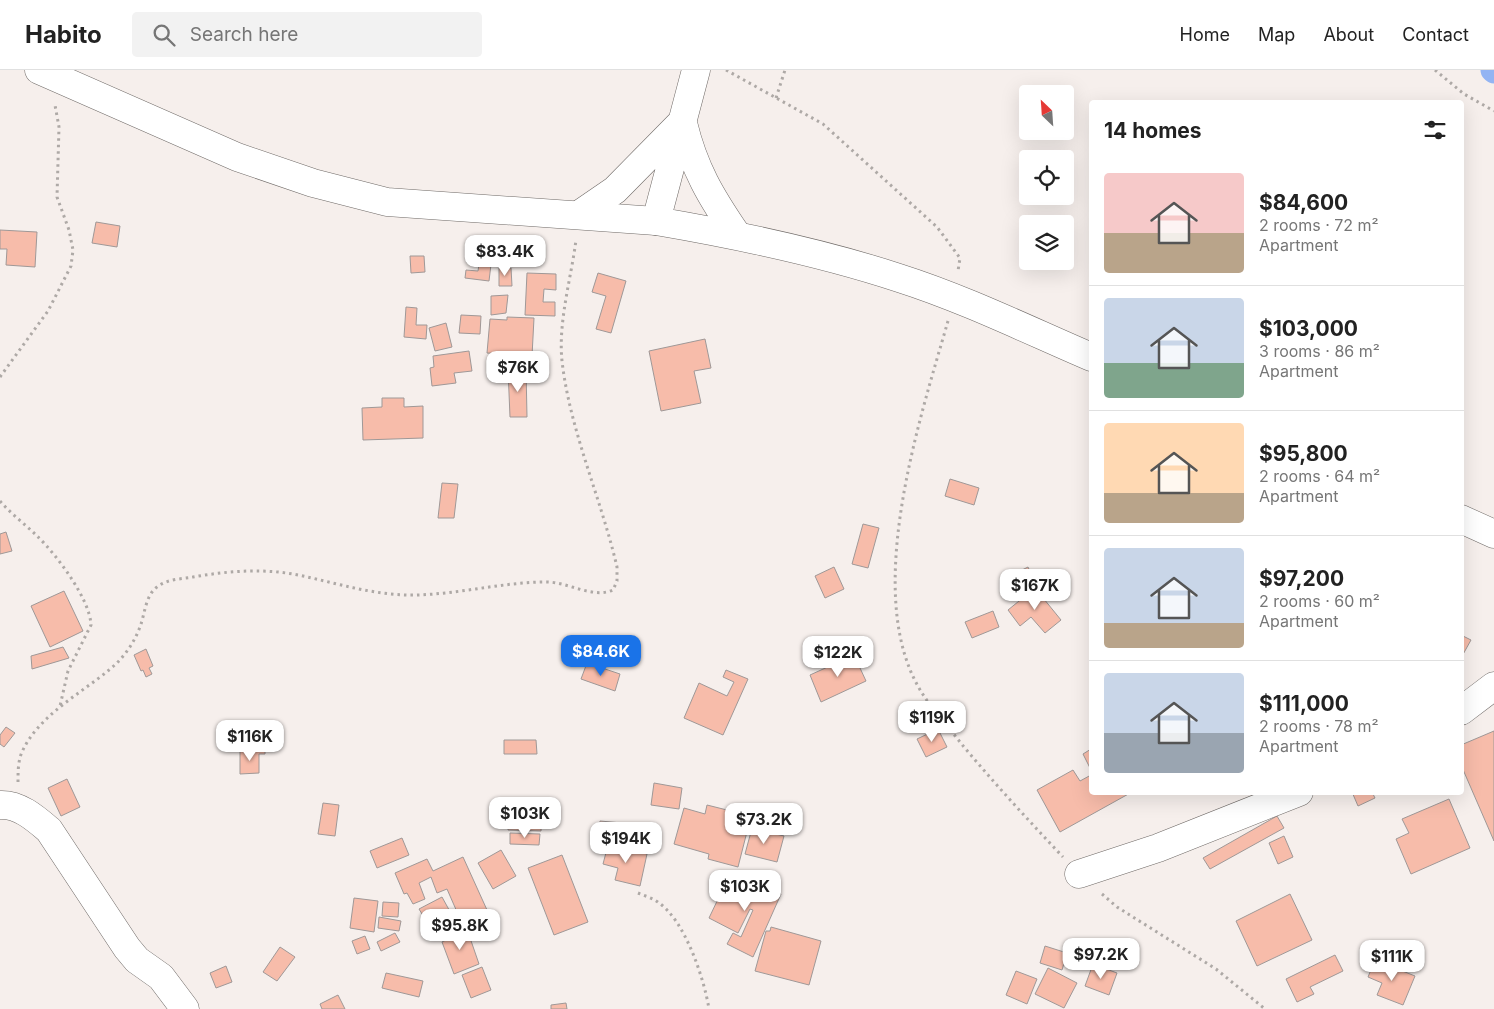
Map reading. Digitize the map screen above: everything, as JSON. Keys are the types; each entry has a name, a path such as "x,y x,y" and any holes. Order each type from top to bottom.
{"street":[{"path":"656,220 696,70"},
{"path":"45,72 237,157 313,183 387,202 656,220 737,235 822,255 900,278 955,299 1089,356"},
{"path":"580,214 615,190 683,122"},
{"path":"683,122 691,154 712,198 737,235"},
{"path":"1464,521 1494,534"},
{"path":"1464,709 1494,686"},
{"path":"1079,874 1158,848 1291,795"},
{"path":"0,805 8,805 31,814 49,830 132,954 160,977 185,1009"}],"path":[{"path":"726,70 823,124 937,227 960,258 955,299 926,397 906,485 896,558 896,615 908,665 922,693 975,760 1079,874 1117,906 1216,970 1265,1009"},
{"path":"776,98 784,70"},
{"path":"1436,70 1464,94 1494,111"},
{"path":"0,377 48,310 71,266 72,250 69,230 61,214 57,197 59,127 45,72"},
{"path":"31,814 18,783 22,752 32,736 60,707 123,658 141,624 151,592 159,585 170,581 212,574 259,570 297,575 335,585 374,592 414,595 454,593 525,582 550,582 608,593 613,590 617,581 617,567 576,425 562,360 563,326 580,214"},
{"path":"0,502 52,553 79,592 91,616 91,625 68,671 60,707"},
{"path":"638,893 658,902 670,913 681,931 701,976 708,1009"}],"building":[{"path":"96,222 120,226 117,247 92,243"},
{"path":"0,230 37,232 35,267 6,265 7,249 0,249"},
{"path":"470,245 493,248 489,281 465,278 466,270 478,271 479,264 467,263"},
{"path":"410,256 424,256 425,272 411,273"},
{"path":"499,268 511,268 512,286 499,286"},
{"path":"527,273 556,274 556,290 544,289 543,302 555,302 555,316 525,315"},
{"path":"598,273 626,281 611,333 596,329 606,296 592,292"},
{"path":"508,295 506,313 491,315 491,296"},
{"path":"406,307 417,308 416,325 427,325 426,339 404,337"},
{"path":"461,315 481,316 480,334 459,333"},
{"path":"507,317 534,318 532,356 487,353 490,319 507,320"},
{"path":"446,323 452,347 435,351 429,328"},
{"path":"705,339 711,368 694,371 701,403 661,411 649,351"},
{"path":"469,351 472,371 454,373 456,383 432,386 430,368 434,367 433,356"},
{"path":"508,369 526,369 527,417 510,417"},
{"path":"382,398 404,398 404,407 423,406 423,438 363,440 362,408 382,407"},
{"path":"950,479 979,488 974,505 945,496"},
{"path":"442,483 458,484 454,518 438,518"},
{"path":"863,524 879,528 868,568 852,564"},
{"path":"6,532 12,551 0,554 0,534"},
{"path":"834,567 844,589 825,598 815,576"},
{"path":"1028,567 1033,578 1020,585 1014,574"},
{"path":"1035,588 1061,620 1045,633 1031,617 1020,626 1008,610"},
{"path":"64,591 83,631 50,647 31,606"},
{"path":"993,611 999,627 972,638 965,622"},
{"path":"1464,636 1471,640 1464,653"},
{"path":"63,647 69,658 32,669 31,656"},
{"path":"146,649 153,666 149,668 152,674 146,677 143,670 141,671 134,655"},
{"path":"854,655 866,681 821,702 810,675"},
{"path":"587,663 620,674 615,691 581,679"},
{"path":"726,670 748,679 723,735 684,718 699,683 727,696 734,682 723,677"},
{"path":"6,727 15,733 4,747 0,744 0,735"},
{"path":"938,729 947,747 926,757 917,739"},
{"path":"1494,731 1494,841 1464,772 1464,744"},
{"path":"504,740 536,740 537,754 504,754"},
{"path":"265,750 265,754 259,754 259,773 240,774 240,751"},
{"path":"1089,750 1089,766 1083,754"},
{"path":"1073,770 1080,781 1089,776 1089,795 1127,795 1060,832 1037,790"},
{"path":"67,779 80,807 61,816 48,788"},
{"path":"654,783 682,788 679,809 651,805"},
{"path":"1353,795 1374,795 1375,798 1358,806"},
{"path":"509,798 542,799 541,831 508,830"},
{"path":"1449,799 1470,848 1411,874 1396,839 1409,833 1402,819"},
{"path":"323,803 339,805 335,836 318,834"},
{"path":"707,805 751,816 738,867 708,859 709,854 674,844 684,808 705,814"},
{"path":"1277,816 1284,828 1210,869 1203,858"},
{"path":"600,821 633,824 630,842 598,839"},
{"path":"752,828 784,836 777,862 745,854"},
{"path":"510,833 540,834 539,845 510,844"},
{"path":"1284,836 1293,857 1278,864 1269,843"},
{"path":"402,838 409,855 377,868 370,851"},
{"path":"608,845 647,854 640,886 615,880 618,868 603,864"},
{"path":"501,850 516,876 493,889 478,863"},
{"path":"562,855 588,922 554,935 528,868"},
{"path":"463,857 492,921 476,928 475,924 464,928 447,889 437,893 431,877 419,883 425,899 413,904 407,893 404,894 395,873 427,859 433,871"},
{"path":"730,874 762,889 764,886 781,894 753,957 727,944 733,933 741,937 753,910 750,909 738,933 709,918"},
{"path":"1290,894 1312,940 1257,966 1236,921"},
{"path":"442,897 453,917 431,929 419,909"},
{"path":"354,898 378,901 374,932 350,928"},
{"path":"383,902 399,903 398,917 382,916"},
{"path":"379,917 401,921 399,931 378,928"},
{"path":"456,927 459,935 468,932 479,964 454,974 442,942 448,939 445,931"},
{"path":"771,927 821,941 809,985 755,971 766,931 770,931"},
{"path":"395,933 400,942 381,951 377,942"},
{"path":"365,936 370,949 357,954 352,941"},
{"path":"1045,946 1067,953 1062,970 1040,963"},
{"path":"280,947 295,957 277,981 263,972"},
{"path":"1335,955 1343,971 1310,987 1314,994 1297,1002 1286,979"},
{"path":"1375,960 1415,976 1403,1005 1377,995 1382,983 1368,977"},
{"path":"1093,964 1117,973 1109,995 1085,986"},
{"path":"226,966 232,982 216,988 210,973"},
{"path":"482,967 491,990 471,998 462,975"},
{"path":"1048,968 1077,983 1064,1008 1035,994"},
{"path":"1016,971 1037,979 1027,1004 1006,995"},
{"path":"386,973 423,981 419,997 382,988"},
{"path":"338,995 345,1009 322,1009 320,1004"},
{"path":"566,1003 567,1009 551,1009 551,1005"}]}
